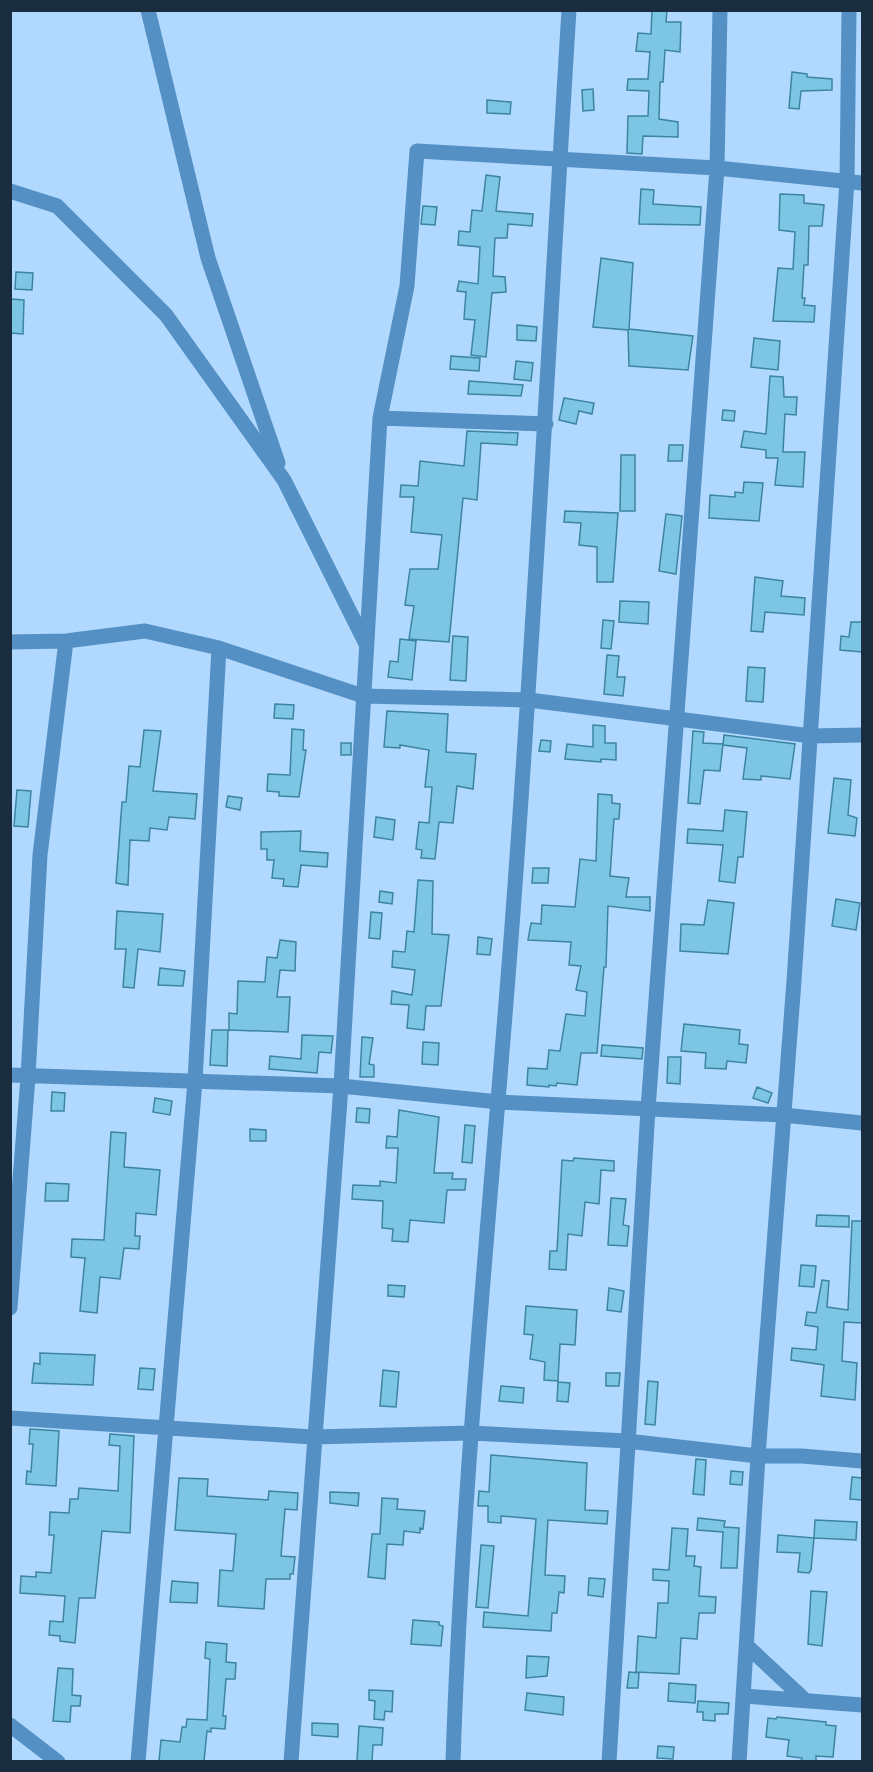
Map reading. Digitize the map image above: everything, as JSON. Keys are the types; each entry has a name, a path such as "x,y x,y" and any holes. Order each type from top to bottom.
{"street":[{"path":"148,10 208,258 284,480 366,644"},
{"path":"453,1761 457,1637 470,1433 499,1102 529,700 569,10"},
{"path":"609,1761 648,1109 717,168 720,10"},
{"path":"737,1761 744,1696 758,1456 810,736 855,182 849,10"},
{"path":"291,1761 313,1437 341,1086 380,418 407,286 417,151 560,157 717,168 855,182"},
{"path":"10,191 57,206 166,315 284,480"},
{"path":"380,418 546,424"},
{"path":"10,642 66,641 145,631 219,648 363,696 529,700 678,717 810,736 862,735"},
{"path":"10,1308 28,1077 40,855 66,641"},
{"path":"138,1761 195,1081 219,648"},
{"path":"10,1075 341,1086 499,1102 783,1115 862,1123"},
{"path":"10,1418 313,1437 470,1433 627,1441 758,1456 802,1456 862,1461"},
{"path":"747,1646 805,1701"},
{"path":"744,1696 862,1705"},
{"path":"10,1725 58,1761"}],"building":[{"path":"652,10 667,10 666,22 681,22 680,52 665,50 663,82 660,82 659,119 678,122 678,137 643,136 642,154 627,153 628,116 648,116 649,91 627,90 628,79 648,79 650,52 636,51 638,33 651,34"},
{"path":"792,72 807,74 807,77 832,79 832,90 801,91 799,109 789,108"},
{"path":"593,89 594,110 583,111 582,90"},
{"path":"487,100 511,102 510,114 487,113"},
{"path":"486,175 500,177 496,211 533,214 532,226 508,224 507,238 495,238 493,276 505,277 506,292 492,293 486,357 471,355 475,320 464,319 466,292 457,291 459,281 478,284 480,247 458,245 459,231 470,232 472,210 482,211"},
{"path":"641,189 654,190 653,204 701,207 700,225 639,224"},
{"path":"780,194 804,195 804,203 824,205 822,226 809,226 808,265 804,265 802,298 805,298 804,305 815,306 814,322 773,321 778,268 793,269 795,232 779,230"},
{"path":"423,206 437,207 435,225 421,224"},
{"path":"601,258 633,263 629,329 693,336 688,370 629,366 628,330 593,327"},
{"path":"16,272 33,273 32,290 15,289"},
{"path":"10,299 24,300 23,334 10,333"},
{"path":"517,325 537,327 536,341 517,340"},
{"path":"754,338 780,341 778,370 751,367"},
{"path":"451,356 480,358 479,371 450,369"},
{"path":"516,361 533,363 531,381 514,379"},
{"path":"770,376 783,377 784,397 797,397 796,415 785,414 783,452 805,452 803,487 775,485 778,458 766,458 766,450 741,447 744,431 766,434"},
{"path":"469,381 523,385 521,396 468,394"},
{"path":"564,398 594,403 592,414 579,411 576,424 559,420"},
{"path":"723,410 735,411 734,421 722,420"},
{"path":"467,431 518,433 517,445 481,443 477,500 463,498 449,642 409,639 414,606 405,605 410,569 438,569 442,535 411,532 414,497 400,497 401,485 418,486 420,461 464,466"},
{"path":"669,445 683,445 682,461 668,461"},
{"path":"621,455 635,455 635,511 620,511"},
{"path":"744,482 763,483 759,521 709,518 710,495 735,497 735,492 743,493"},
{"path":"565,511 618,513 613,582 597,582 597,547 579,545 581,523 564,522"},
{"path":"666,514 682,516 676,574 659,571"},
{"path":"755,577 783,581 781,596 805,598 804,615 765,612 763,632 751,631"},
{"path":"620,601 649,602 648,624 619,622"},
{"path":"603,620 614,621 611,649 601,648"},
{"path":"851,622 862,622 862,652 840,650 841,636 849,637"},
{"path":"453,636 468,637 466,681 450,680"},
{"path":"400,639 416,641 412,680 388,677 390,661 398,662"},
{"path":"607,655 619,656 617,677 625,677 623,696 604,694"},
{"path":"748,667 765,668 763,702 746,701"},
{"path":"275,704 294,705 293,719 274,718"},
{"path":"387,711 448,714 446,752 476,754 473,789 457,786 453,823 439,822 435,859 421,858 422,850 416,849 419,822 429,823 432,787 425,787 429,750 400,745 400,748 384,747"},
{"path":"593,725 605,726 605,743 616,743 616,760 601,759 601,762 565,759 567,744 593,747"},
{"path":"292,729 304,730 303,750 306,750 299,797 279,796 279,792 267,791 268,774 290,775"},
{"path":"144,730 161,731 153,791 197,794 195,819 169,817 167,830 150,828 149,841 130,840 128,885 116,883 122,802 126,802 129,766 140,767"},
{"path":"693,731 704,732 703,743 723,744 720,771 704,770 700,804 688,803"},
{"path":"724,735 795,744 790,779 761,776 761,780 743,779 747,748 723,745"},
{"path":"541,740 551,741 550,752 539,751"},
{"path":"341,743 351,743 351,755 341,755"},
{"path":"834,778 851,780 848,815 857,818 855,836 828,833"},
{"path":"17,790 31,791 28,827 14,826"},
{"path":"598,794 612,795 612,803 620,804 619,819 614,819 610,876 629,878 626,897 650,897 650,911 608,906 606,967 604,967 597,1053 581,1053 577,1085 557,1083 556,1086 549,1085 549,1087 527,1085 528,1068 547,1069 549,1050 560,1051 566,1014 585,1016 587,992 576,990 581,966 569,965 571,942 528,940 531,923 541,924 542,905 575,907 580,859 596,861"},
{"path":"228,796 242,798 240,810 226,807"},
{"path":"725,810 747,812 743,857 738,857 735,883 719,881 723,845 687,843 688,829 723,831"},
{"path":"376,817 395,820 393,840 374,837"},
{"path":"301,831 300,851 328,853 327,867 301,865 298,887 283,886 284,879 272,878 274,860 267,860 267,849 261,849 261,832"},
{"path":"533,868 549,868 548,883 532,883"},
{"path":"418,880 433,881 432,934 449,935 441,1006 426,1006 424,1030 407,1028 409,1005 391,1004 392,991 412,995 415,970 392,967 393,951 405,952 407,931 414,932"},
{"path":"380,891 393,893 392,904 379,902"},
{"path":"836,899 860,903 856,930 832,926"},
{"path":"708,900 734,903 728,954 680,951 681,924 704,925"},
{"path":"117,911 163,914 160,952 138,949 134,988 123,987 126,949 115,949"},
{"path":"371,912 382,913 380,939 369,938"},
{"path":"478,937 492,939 490,955 477,954"},
{"path":"280,940 296,942 295,971 280,970 277,997 290,997 288,1032 229,1030 229,1013 237,1014 238,981 265,982 267,957 277,958"},
{"path":"160,968 185,971 183,986 158,985"},
{"path":"684,1024 740,1030 739,1044 748,1045 746,1063 727,1061 726,1069 705,1068 706,1053 681,1051"},
{"path":"212,1030 228,1030 227,1066 210,1065"},
{"path":"302,1035 333,1036 331,1053 319,1052 317,1073 269,1069 270,1056 301,1059"},
{"path":"362,1037 373,1038 369,1064 374,1065 374,1077 360,1077"},
{"path":"423,1042 439,1043 438,1065 422,1064"},
{"path":"602,1045 643,1048 642,1059 601,1056"},
{"path":"668,1057 681,1057 680,1084 667,1083"},
{"path":"757,1087 772,1093 768,1103 753,1098"},
{"path":"52,1092 65,1093 64,1111 51,1111"},
{"path":"155,1098 172,1101 170,1115 153,1112"},
{"path":"357,1108 370,1109 369,1123 356,1122"},
{"path":"399,1110 439,1117 434,1173 453,1173 452,1179 466,1179 465,1190 447,1190 444,1223 410,1220 408,1242 392,1241 393,1229 382,1228 383,1201 352,1199 353,1185 380,1186 380,1181 396,1183 398,1148 386,1148 387,1136 397,1137"},
{"path":"465,1125 475,1126 472,1163 462,1162"},
{"path":"250,1129 266,1130 266,1141 250,1141"},
{"path":"111,1132 126,1133 124,1167 160,1170 156,1215 136,1213 135,1236 140,1236 139,1249 124,1248 120,1279 100,1277 97,1313 80,1311 85,1258 71,1257 72,1239 104,1240"},
{"path":"574,1158 614,1161 614,1171 601,1170 599,1204 585,1202 582,1236 568,1234 566,1270 549,1269 550,1251 557,1251 562,1160 573,1161"},
{"path":"46,1183 69,1184 68,1201 45,1201"},
{"path":"611,1198 626,1199 623,1225 629,1226 627,1246 608,1245"},
{"path":"817,1215 849,1216 849,1227 816,1226"},
{"path":"852,1221 862,1221 862,1323 844,1322 842,1361 857,1363 855,1400 821,1396 824,1365 791,1360 792,1348 816,1350 818,1327 805,1325 807,1312 816,1313 822,1280 829,1281 827,1307 848,1310"},
{"path":"801,1265 816,1266 814,1287 799,1286"},
{"path":"388,1285 405,1286 404,1297 388,1296"},
{"path":"609,1288 624,1291 621,1312 607,1310"},
{"path":"526,1306 577,1310 575,1345 560,1344 558,1381 544,1380 545,1362 530,1359 533,1335 524,1334"},
{"path":"40,1353 95,1355 93,1385 32,1383 34,1363 40,1364"},
{"path":"140,1368 155,1369 153,1390 138,1389"},
{"path":"383,1370 399,1372 396,1407 380,1406"},
{"path":"606,1373 620,1373 619,1386 606,1386"},
{"path":"648,1381 658,1382 655,1425 645,1424"},
{"path":"558,1382 570,1383 568,1402 557,1401"},
{"path":"501,1386 524,1388 523,1403 499,1401"},
{"path":"30,1429 59,1431 56,1486 26,1484 27,1471 31,1472 33,1444 29,1444"},
{"path":"110,1434 134,1436 130,1533 102,1531 95,1598 79,1598 75,1643 60,1641 60,1636 49,1635 50,1621 63,1622 65,1596 20,1593 21,1576 36,1577 36,1572 51,1573 54,1535 49,1535 50,1512 69,1513 70,1499 78,1499 79,1488 118,1491 120,1446 109,1445"},
{"path":"491,1455 587,1463 585,1510 608,1511 607,1524 548,1520 545,1575 565,1576 564,1593 559,1592 557,1613 552,1613 551,1631 483,1627 484,1612 528,1616 536,1519 501,1516 501,1523 488,1522 488,1506 478,1506 479,1491 489,1492"},
{"path":"696,1459 706,1460 704,1495 693,1494"},
{"path":"731,1471 743,1472 742,1485 730,1484"},
{"path":"852,1477 862,1478 862,1500 850,1499"},
{"path":"179,1478 208,1479 207,1496 268,1500 269,1491 298,1493 297,1510 285,1509 281,1556 295,1557 293,1574 290,1574 290,1579 266,1579 264,1609 218,1606 220,1570 233,1571 236,1534 175,1530"},
{"path":"330,1492 359,1493 358,1506 330,1503"},
{"path":"382,1498 398,1499 397,1509 425,1511 423,1529 420,1528 420,1533 404,1531 403,1545 387,1544 385,1579 368,1577 372,1534 380,1534"},
{"path":"698,1518 725,1521 724,1527 739,1528 737,1568 721,1568 723,1532 697,1530"},
{"path":"815,1520 857,1522 856,1540 814,1538"},
{"path":"672,1528 688,1529 686,1556 695,1556 694,1566 701,1567 699,1596 716,1597 715,1613 699,1613 697,1639 681,1638 679,1674 636,1672 638,1636 656,1638 658,1603 668,1603 669,1581 653,1580 653,1569 669,1570"},
{"path":"778,1535 814,1538 809,1573 798,1572 800,1553 777,1552"},
{"path":"481,1545 494,1546 488,1608 476,1607"},
{"path":"589,1578 605,1579 603,1597 588,1595"},
{"path":"172,1581 198,1583 197,1603 170,1602"},
{"path":"811,1591 827,1592 822,1646 808,1644"},
{"path":"413,1620 439,1622 439,1625 443,1626 441,1646 411,1644"},
{"path":"206,1642 227,1644 226,1662 236,1663 235,1679 226,1679 223,1716 226,1716 225,1729 211,1728 211,1732 207,1731 204,1761 159,1761 161,1740 180,1742 182,1727 186,1727 187,1719 207,1720 210,1659 205,1658"},
{"path":"527,1656 549,1657 547,1676 526,1678"},
{"path":"58,1668 73,1669 72,1695 81,1696 80,1706 71,1706 70,1722 53,1721"},
{"path":"629,1672 639,1673 638,1688 627,1688"},
{"path":"669,1683 696,1685 695,1703 668,1701"},
{"path":"369,1690 393,1691 392,1712 385,1711 384,1720 374,1719 375,1701 369,1700"},
{"path":"527,1693 564,1697 563,1715 525,1710"},
{"path":"698,1701 729,1703 728,1714 715,1714 715,1721 703,1720 703,1712 697,1712"},
{"path":"777,1717 826,1722 826,1725 836,1726 833,1757 816,1756 816,1761 801,1761 802,1758 787,1756 789,1740 766,1737 768,1718 776,1719"},
{"path":"312,1723 338,1724 338,1737 312,1735"},
{"path":"359,1726 383,1728 382,1745 373,1745 372,1761 357,1761"},
{"path":"658,1746 674,1747 673,1759 657,1758"}]}
